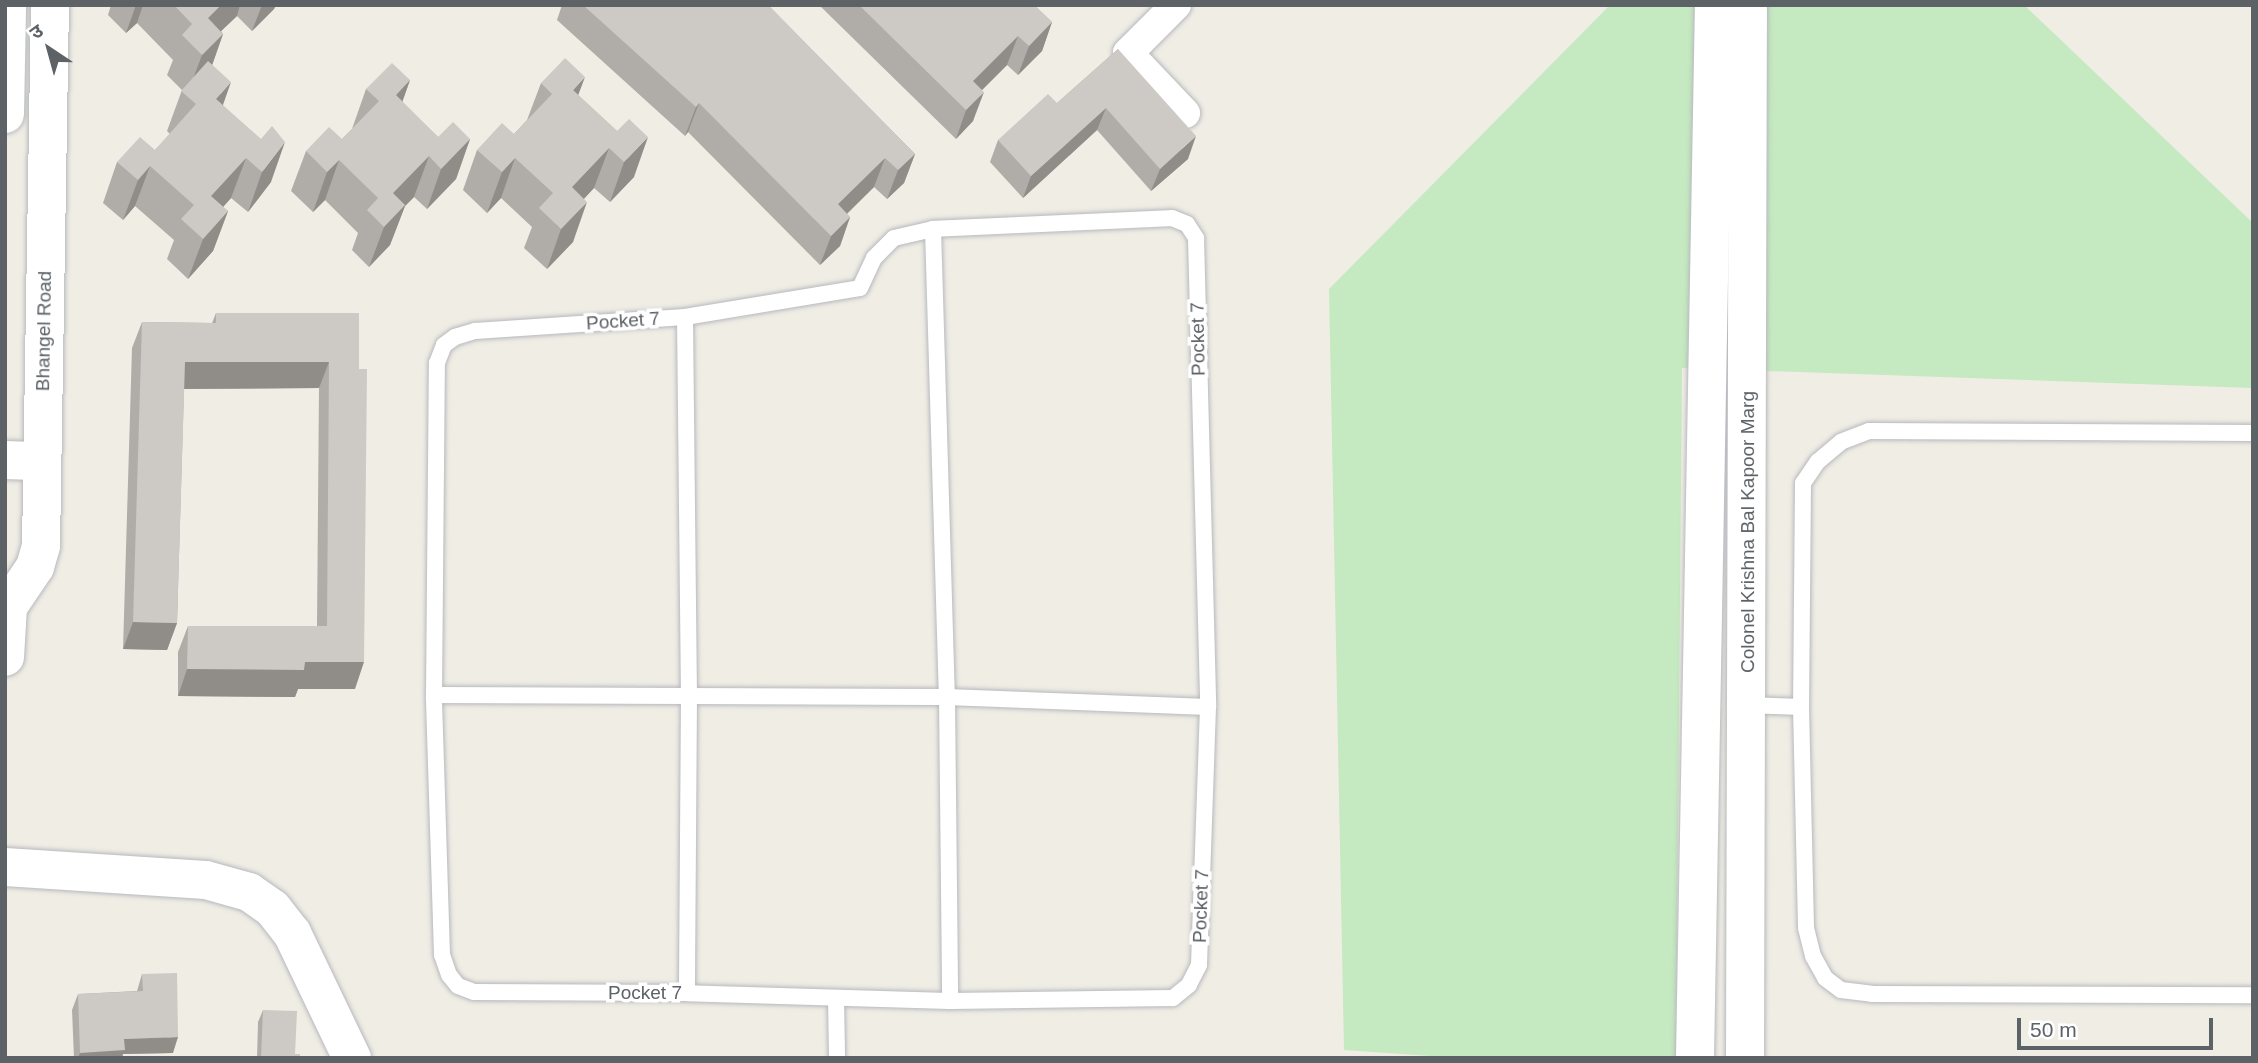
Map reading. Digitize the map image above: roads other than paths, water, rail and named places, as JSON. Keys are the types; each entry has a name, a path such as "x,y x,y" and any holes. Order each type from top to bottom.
{"street":[{"path":"5,114 7,5"},
{"name":"Bhangel Road","path":"5,657 7,602 35,568 40,546 24,460 50,47 50,5"},
{"path":"1176,5 1128,53 1185,113"},
{"path":"1695,1058 1714,5"},
{"name":"Colonel Krishna Bal Kapoor Marg","path":"1745,1058 1748,5"},
{"path":"5,45 50,47"},
{"path":"5,867 206,880 249,892 273,909 292,933 352,1058"}],"lane":[{"name":"Pocket 7","path":"1172,218 1186,224 1196,238 1208,707 1199,965 1189,985 1173,998 950,1001 687,993 474,992 458,985 449,975 442,955 434,695 437,363 444,345 455,337 475,331 685,317 860,288 874,258 894,238 933,229 1172,218"},
{"path":"933,229 947,697 950,1001"},
{"path":"685,317 689,696 687,993"},
{"path":"2253,433 1869,431 1841,442 1818,461 1803,483 1801,707 1806,928 1813,956 1825,978 1841,990 1872,994 2253,995"},
{"path":"434,695 947,697 1208,707"},
{"path":"1747,705 1801,707"},
{"path":"836,998 837,1058"}]}
